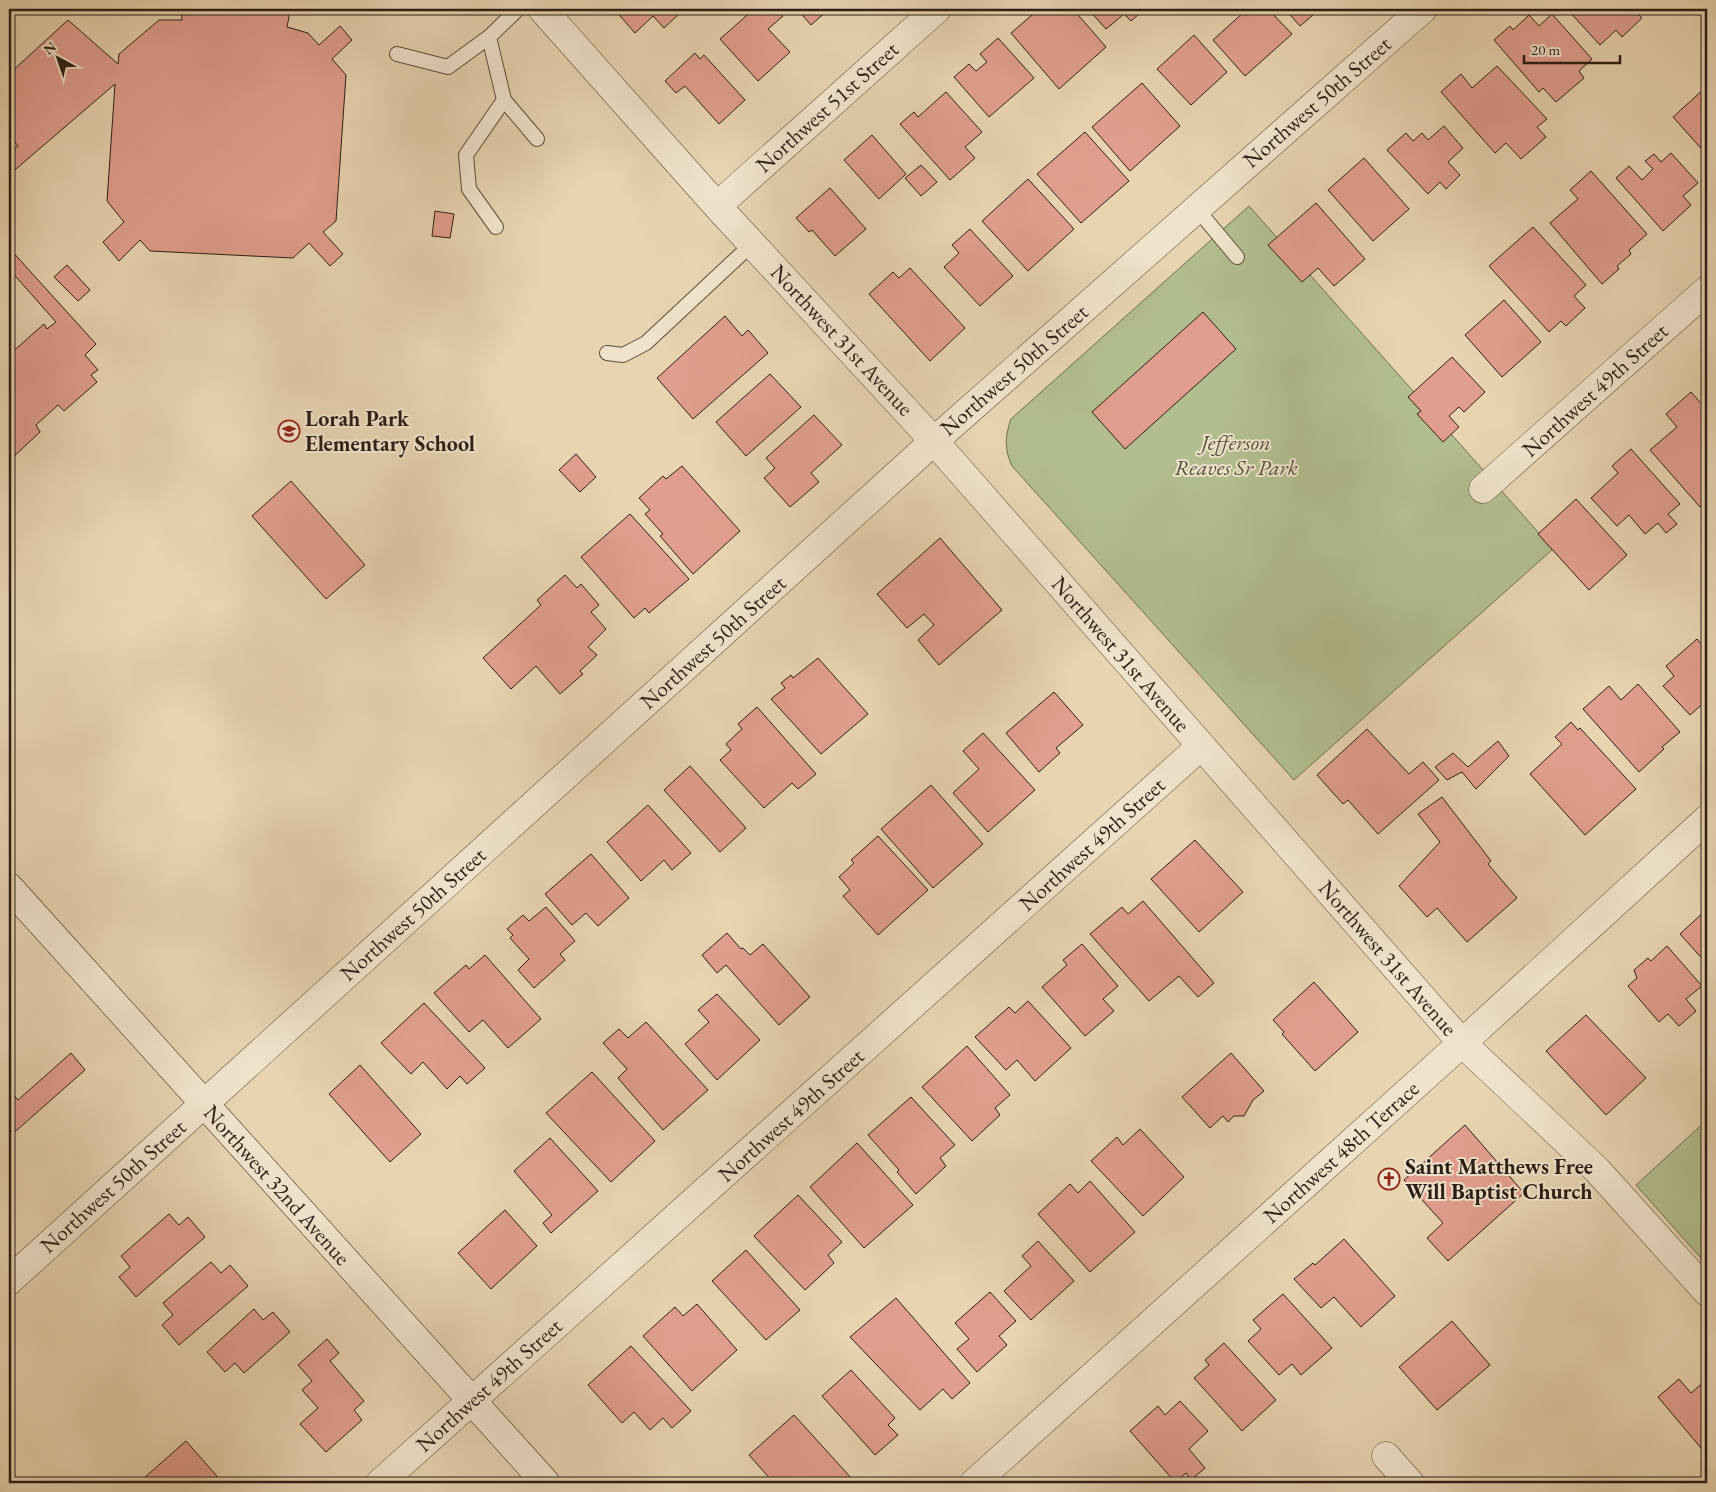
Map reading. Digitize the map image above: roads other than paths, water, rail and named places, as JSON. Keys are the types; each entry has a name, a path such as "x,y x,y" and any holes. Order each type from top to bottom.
{"street":[{"name":"Northwest 31st Avenue","path":"542,9 717,206 934,441 1462,1043 1597,1170 1707,1292"},
{"name":"Northwest 51st Street","path":"717,206 938,9"},
{"name":"Northwest 50th Street","path":"9,1281 934,441 1423,9"},
{"name":"Northwest 49th Street","path":"1484,489 1707,290"},
{"name":"Northwest 49th Street","path":"380,1483 1201,746"},
{"name":"Northwest 48th Terrace","path":"974,1483 1462,1043 1707,819"},
{"name":"Northwest 32nd Avenue","path":"9,887 546,1483"},
{"path":"1386,1456 1410,1483"}],"lane":[{"path":"398,54 448,67 489,37 518,9"},
{"path":"489,37 504,100 537,140"},
{"path":"496,227 469,189 466,155 504,100"},
{"path":"1197,209 1236,257"},
{"path":"607,353 622,355 646,342 752,244"}],"place":[{"name":"Lorah Park Elementary School","path":"289,431"},
{"name":"Saint Matthews Free Will Baptist Church","path":"1389,1179"}],"park label":[{"name":"Jefferson Reaves Sr Park","path":"1236,455"}]}
